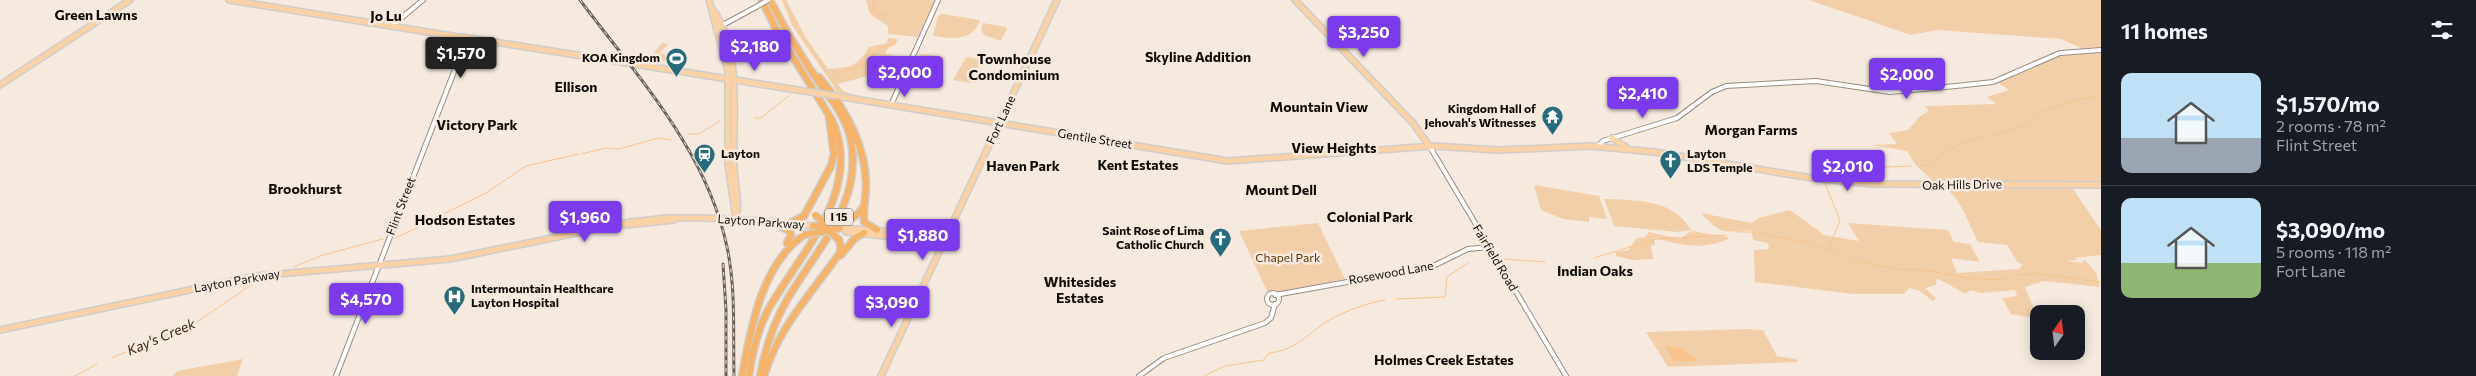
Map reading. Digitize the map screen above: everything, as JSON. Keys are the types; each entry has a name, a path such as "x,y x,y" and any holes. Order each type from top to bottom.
{"highway":[{"name":"I 15","path":"748,376 753,348 767,313 818,234 834,200 839,182 839,147 834,124 779,36 762,0"},
{"name":"I 15","path":"760,376 764,356 778,316 837,222 849,191 853,168 851,144 842,119 769,0"},
{"path":"801,55 826,84 854,130 865,174 865,224 877,230"},
{"path":"788,224 803,218 831,166 834,154 828,114"},
{"path":"819,190 813,207 815,216 832,228 839,240 840,251 831,265"},
{"path":"780,258 792,242 804,235 832,228 849,220 858,214 865,203"},
{"path":"742,376 759,309 790,232 770,222"},
{"path":"811,226 832,228"},
{"path":"764,376 772,351 783,327 831,265 855,238 864,233"}],"main road":[{"path":"0,85 130,0"},
{"name":"Gentile Street","path":"229,0 731,78 1228,161 1430,146 1492,150 1555,146"},
{"path":"709,0 726,38 731,78 738,212 734,219"},
{"name":"Fort Lane","path":"881,376 941,242 1000,123 1057,0"},
{"name":"Fairfield Road","path":"1295,0 1412,121 1430,146"},
{"path":"712,10 719,20 731,78"},
{"name":"Gentile Street","path":"463,36 470,39 483,40"},
{"path":"1612,138 1623,146 1648,151"},
{"name":"Oak Hills Drive","path":"1555,146 1598,146 1648,151 1812,178 1872,184 2101,185"},
{"name":"Layton Parkway","path":"0,330 256,276 471,256 624,225 630,226 677,219 701,218 811,226"},
{"path":"832,228 877,230 923,236 941,242"},
{"path":"832,228 846,232 941,242"}],"street":[{"path":"393,25 423,0"},
{"path":"720,28 769,0"},
{"path":"891,105 938,0"},
{"path":"719,20 731,21"},
{"name":"Flint Street","path":"336,376 464,46 470,39"},
{"path":"1598,146 1600,142 1677,118 1706,97 1726,86 1767,82 1816,81 1890,92 1987,83 2055,55 2101,50"},
{"name":"Fairfield Road","path":"1430,146 1566,376"},
{"name":"Rosewood Lane","path":"1275,295 1431,268 1468,249 1490,247"},
{"name":"Rosewood Lane","path":"1273,304 1279,302 1290,291"},
{"path":"1139,376 1164,358 1265,323 1273,312 1273,304 1266,300 1266,297 1270,294 1280,299"}],"green space":[{"path":"782,0 786,0 806,38 828,69 853,65 861,59 869,47 887,43 888,38 898,39 895,45 888,48 885,54 892,55 886,67 904,70 884,72 837,84 844,91 850,93 849,96 836,93 837,91 792,25"},
{"path":"866,0 935,0 918,37 888,34 888,26 870,14"},
{"path":"1809,0 2101,0 2101,47 2081,48 2061,39 1937,30 1911,35"},
{"path":"942,14 980,21 971,33 960,38 933,36 938,16"},
{"path":"983,23 1006,27 1007,29 1001,41 984,35 981,29"},
{"path":"662,43 668,44 660,53 672,56 656,65 646,63"},
{"path":"2101,51 2101,182 1936,184 1915,164 1907,151 1871,145 1897,144 1889,133 1908,130 1920,116 1929,111 1925,106 1996,104 1987,97 2009,90 1998,83 2065,54"},
{"path":"921,54 945,57 936,79 912,77"},
{"path":"966,57 983,59 971,83 953,80"},
{"path":"1534,185 1599,196 1607,219 1589,217 1589,222 1563,219 1541,210"},
{"path":"1947,189 2073,189 2101,230 2101,255 2066,261 2084,263 2082,261 2085,260 2096,273 2100,287 2044,281 2025,287 2032,305 2030,305 2030,318 2011,314 2002,298 2017,296 2015,290 1981,293 1970,290 1966,294 1938,279 1936,280 1936,285 1925,288 1936,298 1933,301 1918,290 1909,288 1904,294 1853,294 1755,282 1754,250 1769,249 1768,243 1753,240 1751,230 1734,232 1718,228 1701,213 1751,223 1759,218 1790,210 1824,235 1859,241 1848,223 1948,230 1954,242 1970,244 1980,262 1951,258 1957,273 2019,269 2023,264 2018,263 2007,245 1978,242 1961,207"},
{"path":"1604,199 1653,203 1675,212 1691,230 1677,232 1614,226"},
{"name":"Chapel Park","path":"1318,223 1345,279 1278,294 1267,291 1239,231"},
{"path":"1691,231 1728,237 1728,239 1710,245 1692,246 1656,238 1654,239 1655,245 1651,246 1653,259 1632,260 1616,256 1616,252 1628,250 1637,238 1645,237 1649,232 1680,239"},
{"path":"1763,330 1777,356 1796,359 1798,362 1668,367 1646,332"},
{"path":"243,359 237,376 173,376 177,371"}],"shaded area":[{"path":"1665,346 1681,348 1697,361 1674,361"}],"waterway":[{"name":"Kay's Creek","path":"874,0 874,11 890,17"},
{"name":"Kay's Creek","path":"832,76 866,64 880,48 893,44 895,40"},
{"name":"Kay's Creek","path":"754,118 761,118 791,94"},
{"path":"1922,166 1931,165 1938,157 1959,144 2021,127 2042,112 2058,105 2101,95"},
{"name":"Kay's Creek","path":"688,134 698,134 720,121"},
{"name":"Kay's Creek","path":"582,154 605,148 619,149 658,138 671,140"},
{"name":"Kay's Creek","path":"437,217 486,193 526,166 579,154"},
{"path":"1822,173 1822,170 1911,166"},
{"path":"1825,183 1840,221 1828,249"},
{"name":"Kay's Creek","path":"395,238 429,222"},
{"path":"1737,232 1752,232 1805,242 1852,259 1893,269 1924,270 1979,280 2006,279"},
{"path":"1594,258 1657,239 1726,235"},
{"name":"Kay's Creek","path":"294,267 320,256 383,239"},
{"path":"1504,259 1545,262"},
{"path":"1396,299 1445,297 1447,277 1468,263"},
{"path":"2015,275 2039,274 2101,282"},
{"name":"Kay's Creek","path":"112,358 197,322 257,281"},
{"path":"1204,376 1225,366 1264,360 1269,353 1292,346 1323,324 1345,312 1385,300"},
{"name":"Kay's Creek","path":"75,376 97,364"}],"railway":[{"path":"580,0 667,116 687,147 704,179 717,212 730,263 734,311 734,376"},
{"path":"723,264 726,310 726,376"}],"place":[{"name":"KOA Kingdom","path":"676,77"},
{"name":"Kingdom Hall of Jehovah's Witnesses","path":"1552,135"},
{"name":"Layton","path":"705,173"},
{"name":"Layton LDS Temple","path":"1671,180"},
{"name":"Saint Rose of Lima Catholic Church","path":"1220,257"},
{"name":"Intermountain Healthcare Layton Hospital","path":"455,315"}],"district":[{"name":"Green Lawns","path":"96,15"},
{"name":"Jo Lu","path":"386,16"},
{"name":"Skyline Addition","path":"1198,57"},
{"name":"Townhouse Condominium","path":"1014,68"},
{"name":"Ellison","path":"576,87"},
{"name":"Mountain View","path":"1319,107"},
{"name":"Victory Park","path":"477,125"},
{"name":"Morgan Farms","path":"1751,130"},
{"name":"View Heights","path":"1334,148"},
{"name":"Kent Estates","path":"1138,165"},
{"name":"Haven Park","path":"1023,166"},
{"name":"Brookhurst","path":"305,189"},
{"name":"Mount Dell","path":"1281,190"},
{"name":"Colonial Park","path":"1370,217"},
{"name":"Hodson Estates","path":"465,220"},
{"name":"Indian Oaks","path":"1595,271"},
{"name":"Whitesides Estates","path":"1080,290"},
{"name":"Holmes Creek Estates","path":"1444,360"}]}
